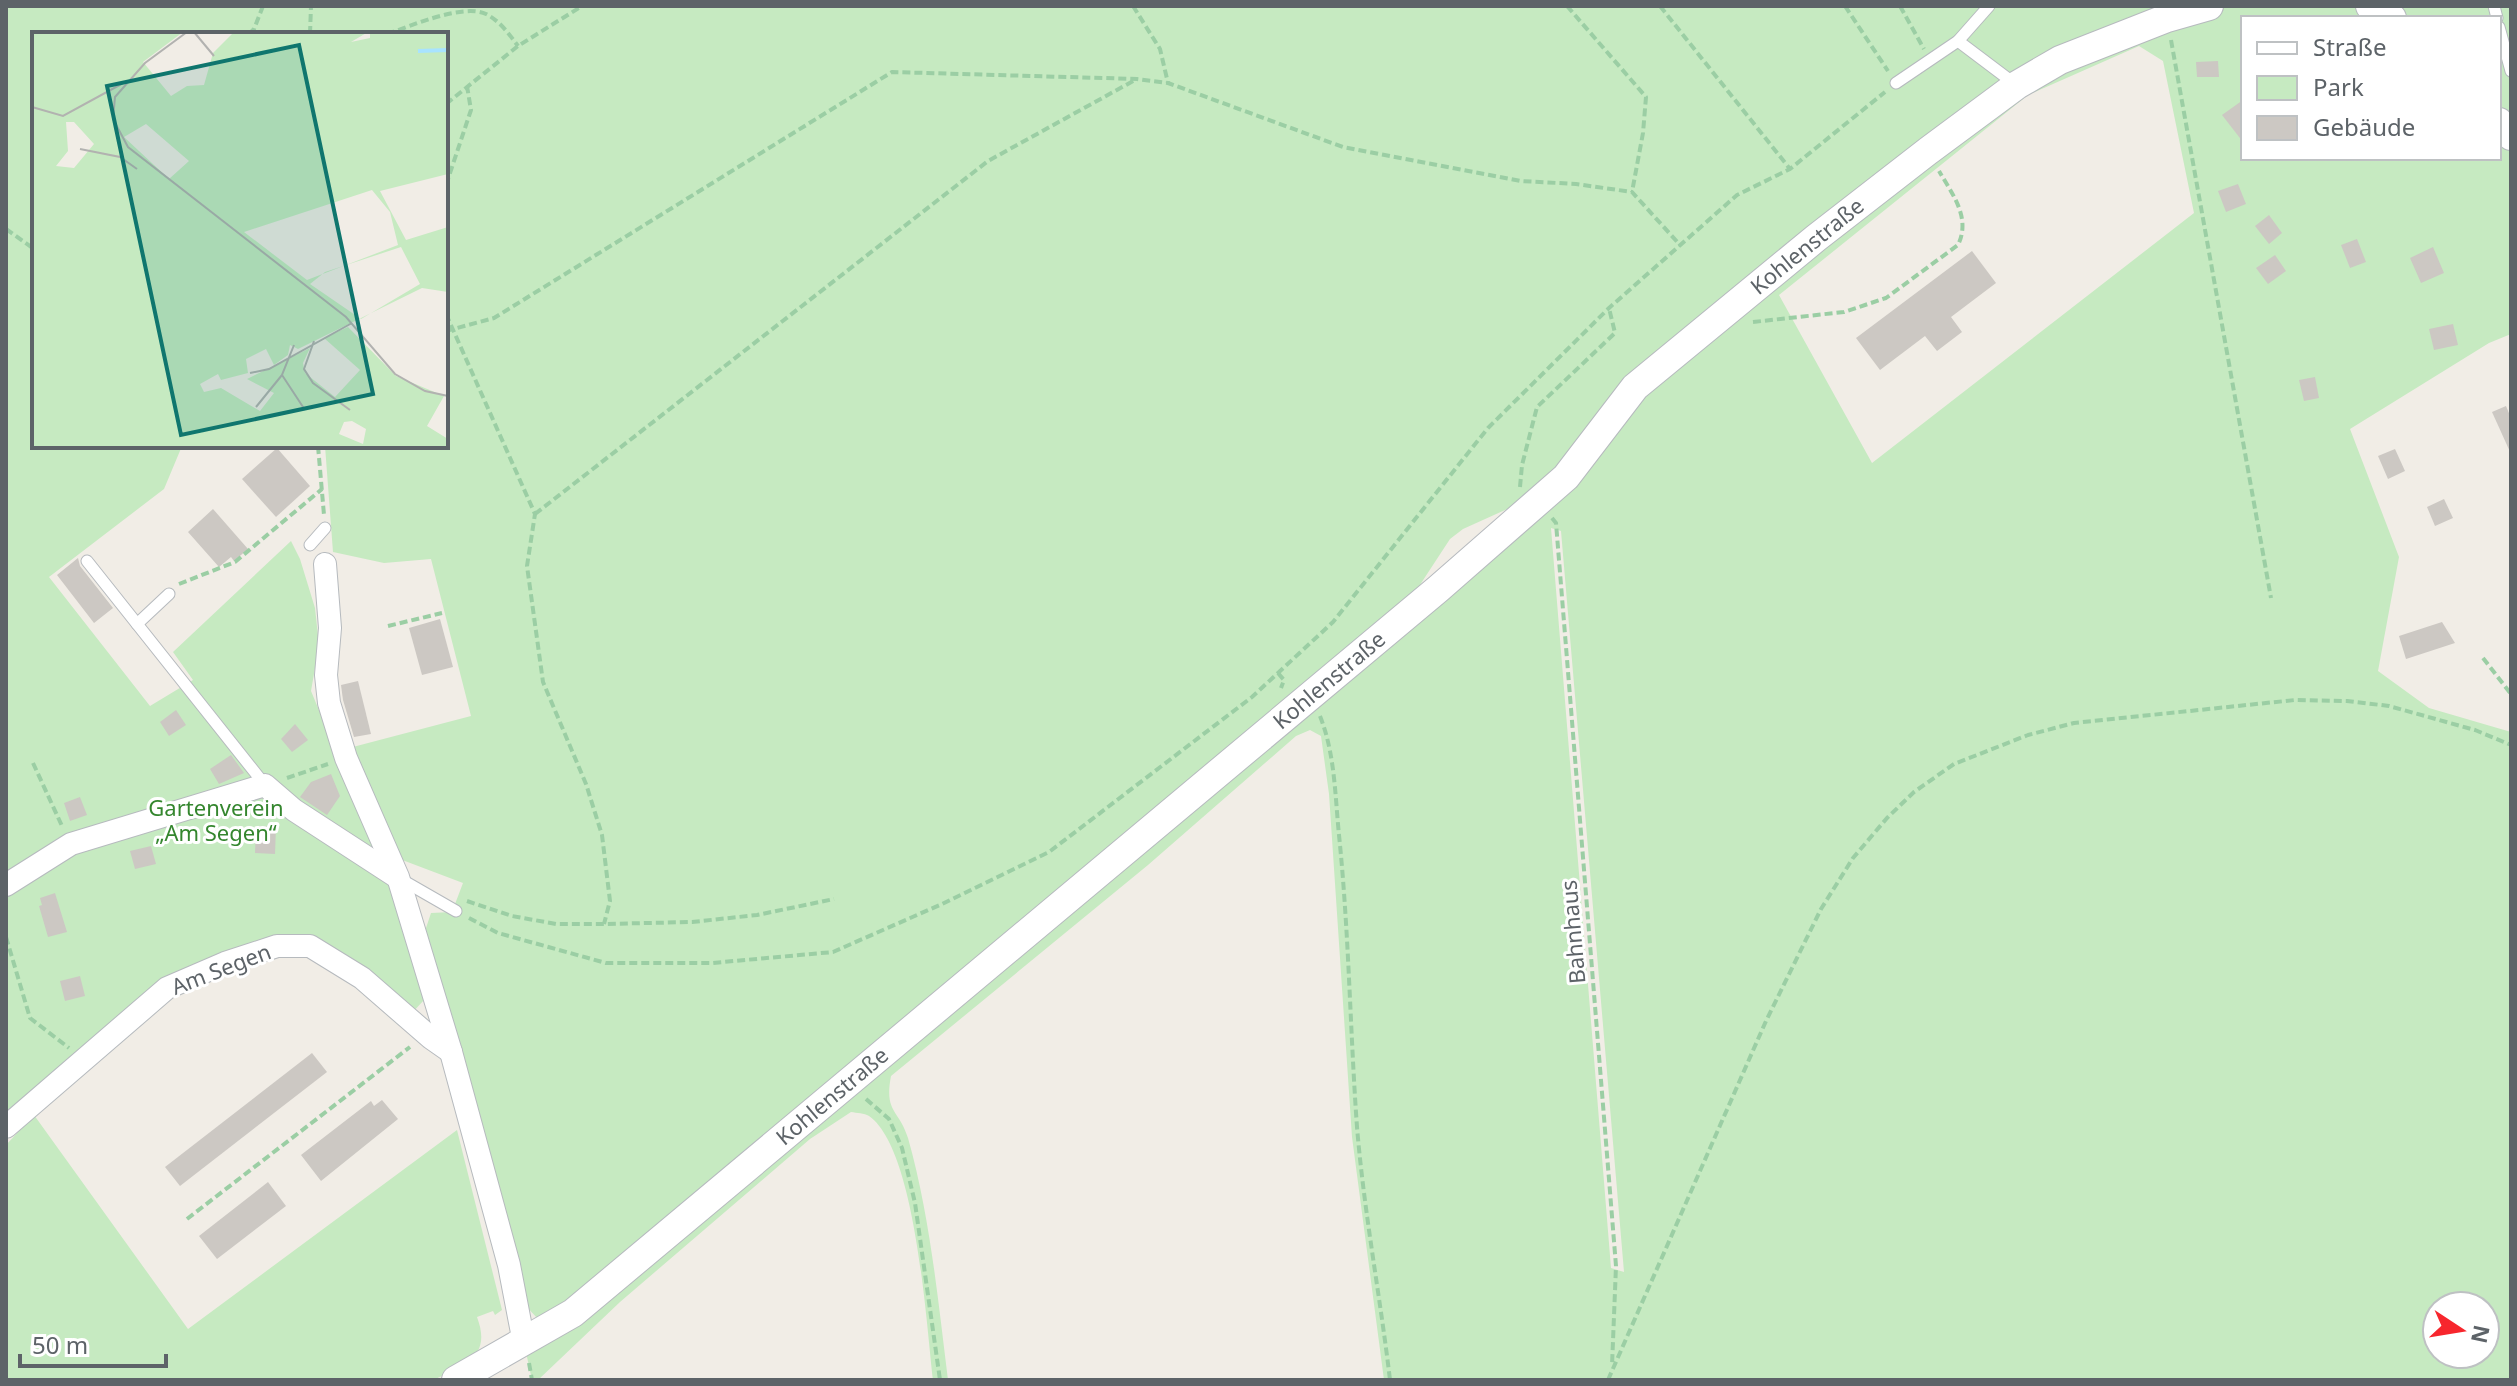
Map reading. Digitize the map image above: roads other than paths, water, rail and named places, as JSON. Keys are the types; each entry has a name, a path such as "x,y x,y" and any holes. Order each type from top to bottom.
{"street":[{"name":"Kohlenstraße","path":"456,1380 573,1313 1311,696 1527,501 1566,477 1635,387 1816,238 2017,85 2060,60 2167,18 2209,6"},
{"path":"2370,6 2388,16"},
{"path":"325,564 330,628 326,675 329,703 346,758 398,877 451,1052 509,1265 524,1343"},
{"path":"6,885 71,844 265,785 294,810 398,877"},
{"name":"Am Segen","path":"6,1127 167,988 225,963 277,946 310,946 362,978 451,1052"}],"lane":[{"path":"1896,83 1958,41 1989,6"},
{"path":"2501,34 2511,71"},
{"path":"1958,41 2017,85"},
{"path":"310,545 325,528"},
{"path":"87,561 265,785"},
{"path":"137,624 169,594"},
{"path":"398,877 456,911"}],"park label":[{"name":"Gartenverein „Am Segen“","path":"216,820"}]}
